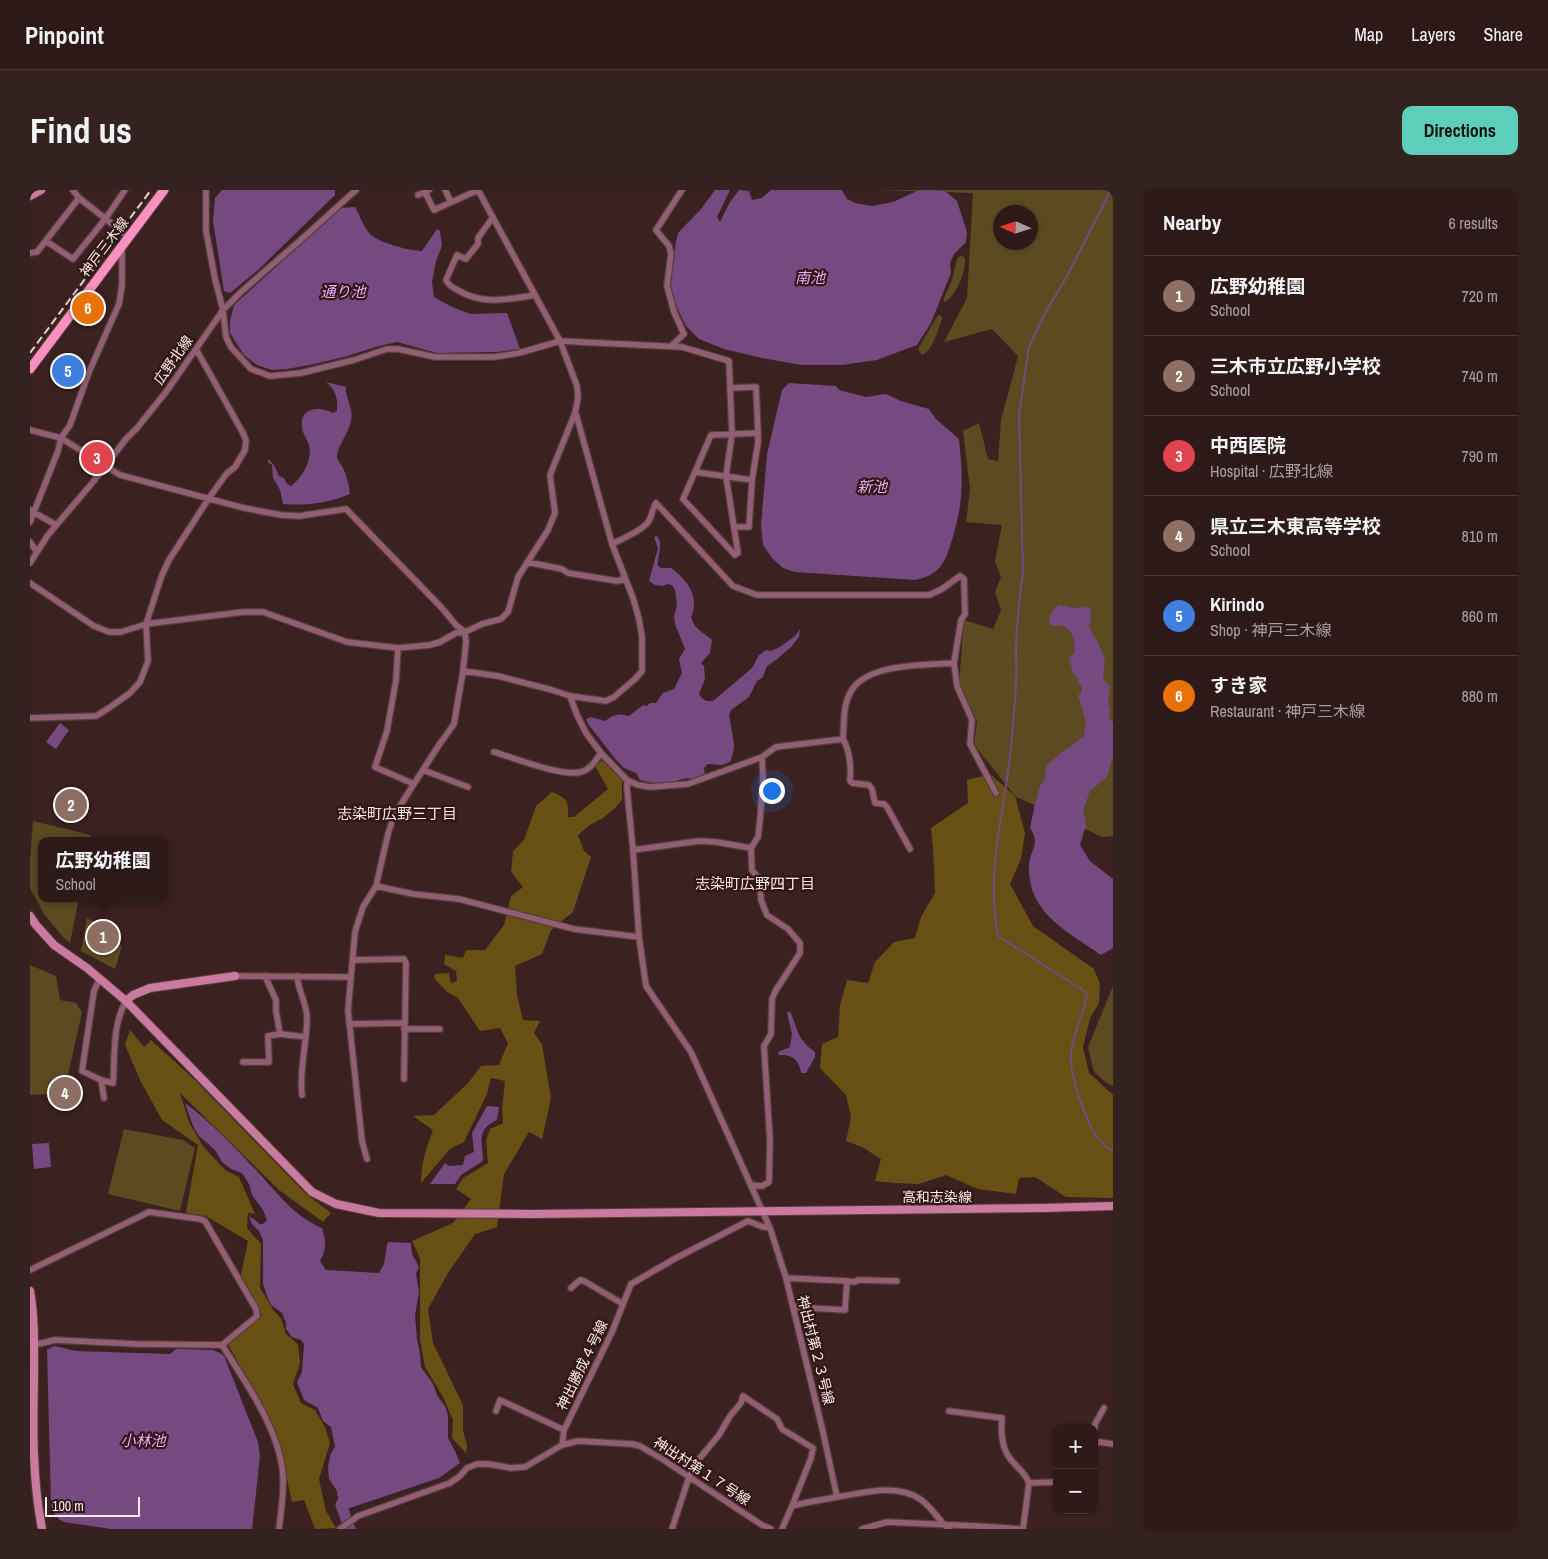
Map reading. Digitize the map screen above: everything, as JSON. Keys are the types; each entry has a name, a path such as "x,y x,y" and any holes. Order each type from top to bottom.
{"main road":[{"name":"神戸三木線","path":"30,368 164,190"}],"street":[{"path":"30,196 41,190"},
{"path":"73,190 79,198 129,237"},
{"path":"46,241 73,259 106,218 124,190"},
{"path":"206,190 206,231 223,310 226,337 231,347 251,369 270,376 301,373 387,349 398,349 436,357 494,357 519,353 560,341 682,347 729,361 732,434 726,476 738,553 735,555 683,498 711,435 732,434 758,433"},
{"name":"広野北線","path":"30,563 56,525 166,392 223,310 356,190"},
{"path":"445,190 451,202"},
{"path":"30,583 94,626 109,632 121,632 146,624 243,612 263,612 347,642 398,648 430,646 456,633 465,632 482,624 501,619 508,612 518,577 548,530 555,513 550,475 576,413 577,386 560,341 478,190 434,210 427,191 418,195"},
{"path":"670,346 684,334 674,312 667,286 671,254 669,246 656,230 682,190"},
{"path":"30,253 37,252 79,198"},
{"path":"492,217 478,238 478,244 466,259 457,256 446,280 448,285 472,298 484,300 511,299 535,295"},
{"path":"30,522 32,511 62,438 70,425 89,372 119,304 122,285 122,251 120,249"},
{"path":"30,718 96,716 130,693 140,682 148,661 146,624 162,575 169,560 209,498 227,472 235,467 245,450 246,440 243,433 196,349"},
{"path":"730,388 756,387 758,433 748,527 735,528"},
{"path":"463,671 498,676 570,696 606,701 635,680 642,671 642,637 639,619 612,544 576,413"},
{"path":"30,430 62,438 120,475 244,508 282,515 300,516 346,509 441,607 456,625 465,632 466,642 463,671 454,724 394,814 376,886 364,907 355,932 348,1010 362,1141 367,1159"},
{"path":"695,472 752,480"},
{"path":"612,544 645,526 650,521 653,507 656,503 733,586 758,595 929,595 942,589 960,576 964,579 965,614 961,620 954,663 957,686 972,720 970,744 996,793"},
{"path":"32,511 56,525"},
{"path":"30,542 37,552"},
{"path":"527,562 562,569 568,573 617,582 626,579"},
{"path":"398,648 396,680 387,731 374,767 414,784"},
{"path":"910,849 887,807 884,804 875,803 872,789 869,785 852,783 850,781 850,768 843,738 846,704 856,684 881,671 954,663"},
{"path":"570,696 586,733 601,754 627,780 638,785 651,787 688,784 762,757 776,747 843,738"},
{"path":"494,752 561,772 582,772 590,767 601,754"},
{"path":"751,1185 762,1186 769,1182 770,1141 764,1046 771,1034 772,999 800,953 800,943 788,929 767,915 761,900 760,880 752,870 751,848 758,837 760,820 763,780 762,757"},
{"path":"423,770 468,787"},
{"name":"神出村第２３号線","path":"627,780 639,937 646,986 690,1052 770,1228 786,1278 837,1497"},
{"path":"633,850 699,842 716,842 751,848"},
{"path":"376,886 413,894 458,899 574,929 639,937"},
{"name":"高和志染線","path":"30,916 54,945 100,978 126,1001 312,1192 336,1204 379,1213 532,1214 1113,1206"},
{"path":"353,960 404,959 406,963 404,1079"},
{"path":"100,978 94,991 82,1071 101,1080 113,1083 117,1025 126,1001 133,995 150,988 235,976 351,977"},
{"path":"265,976 276,1000 280,1034"},
{"path":"296,976 307,1015 300,1080 302,1095"},
{"path":"349,1024 440,1029"},
{"path":"243,1062 269,1062 268,1036 280,1034 306,1037"},
{"path":"101,1080 104,1098"},
{"path":"30,1270 149,1212 205,1220 256,1309 257,1316 222,1345 137,1344 55,1340 34,1345"},
{"name":"神出勝成４号線","path":"562,1446 564,1430 593,1373 631,1284 676,1258 748,1221 770,1228"},
{"path":"786,1278 847,1282 858,1280 897,1281"},
{"path":"571,1288 580,1280 584,1281 623,1304"},
{"path":"793,1307 845,1310 847,1282"},
{"path":"30,1291 34,1345 33,1460 42,1529"},
{"path":"222,1345 272,1430 282,1466 283,1478 280,1529"},
{"path":"672,1529 689,1477 699,1459 741,1403 743,1396 777,1419 782,1429 812,1448 811,1458 782,1529"},
{"path":"496,1411 500,1400 564,1430"},
{"path":"1095,1424 1104,1408"},
{"path":"862,1529 887,1522 941,1527 1022,1529 1029,1483 1027,1477 1005,1452 1002,1418 949,1411"},
{"name":"神出村第１７号線","path":"340,1529 358,1516 450,1483 468,1468 477,1464 511,1468 525,1467 562,1446 578,1441 640,1446 762,1527 771,1529"},
{"path":"1098,1443 1113,1444"},
{"path":"1029,1483 1053,1482"},
{"path":"792,1506 872,1490 890,1490 920,1498 932,1510 941,1527 949,1529"}],"shaded area":[{"path":"880,190 1113,190 1113,836 1102,837 1015,796 974,745 977,721 959,684 964,620 993,629 1001,610 995,592 1001,577 995,561 1002,525 966,522 970,489 963,431 979,423 988,459 998,461 1001,420 1018,356 992,329 944,342 967,298 973,193"},
{"path":"961,255 965,258 962,276 953,295 945,302 943,300 952,280 957,259"},
{"path":"938,315 941,315 942,319 937,334 929,349 922,355 919,347"},
{"path":"604,759 622,777 622,800 603,818 590,825 578,835 584,851 591,857 573,912 551,930 542,954 515,966 517,995 523,1020 540,1021 534,1033 542,1044 551,1098 542,1139 529,1132 504,1174 497,1227 475,1234 448,1273 428,1309 433,1343 463,1405 463,1430 467,1445 466,1453 452,1438 453,1420 443,1397 425,1367 420,1340 420,1258 412,1241 453,1223 471,1199 456,1189 463,1178 488,1163 486,1140 490,1129 503,1123 502,1109 505,1081 491,1078 487,1094 464,1142 450,1149 421,1183 424,1156 433,1130 413,1116 434,1115 468,1083 481,1066 499,1065 508,1043 500,1028 480,1031 458,998 447,992 434,978 435,974 449,973 451,983 457,981 456,971 444,964 445,955 463,958 466,950 485,950 504,925 511,896 523,887 511,872 513,851 524,840 536,806 552,792 564,798 568,807 568,817 574,817 608,789 595,766"},
{"path":"990,774 1015,796 1025,833 1021,859 1010,884 1033,926 1094,969 1100,984 1099,1003 1090,1018 1083,1047 1089,1073 1113,1095 1113,1198 1066,1197 1035,1177 1019,1178 1016,1194 978,1189 946,1175 919,1184 875,1181 881,1159 862,1147 846,1141 851,1117 846,1095 820,1068 822,1044 838,1037 840,1005 847,980 868,983 875,962 894,942 915,938 921,917 935,893 931,828 968,803 967,780"},
{"path":"33,821 91,835 91,837 38,837 38,902 78,902 70,943 44,914 30,888"},
{"path":"87,918 115,932 111,940 122,946 115,969 81,951"},
{"path":"30,965 56,976 60,1000 76,1003 82,1012 64,1093 30,1095"},
{"path":"1113,986 1113,1086 1094,1072 1088,1047"},
{"path":"130,1030 144,1047 151,1040 195,1080 305,1193 331,1213 323,1222 279,1190 180,1093 189,1122 203,1146 225,1170 239,1177 255,1214 248,1213 247,1228 261,1244 260,1288 274,1311 281,1318 286,1334 298,1344 300,1363 293,1384 301,1403 315,1410 325,1427 330,1443 319,1479 326,1511 336,1528 315,1529 304,1500 292,1502 276,1431 228,1344 262,1315 241,1275 248,1241 206,1216 186,1213 198,1145 162,1120 141,1082 125,1045"},
{"path":"124,1129 183,1140 195,1148 180,1211 108,1194"}],"water":[{"path":"222,190 335,190 335,195 257,271 230,293 224,291 213,221 215,198"},
{"name":"南池","path":"715,190 730,190 717,217 720,222 730,202 739,190 749,191 752,200 762,198 771,190 842,190 847,199 855,203 872,206 893,202 917,191 945,191 957,201 967,232 966,242 954,254 950,263 951,273 931,323 917,345 877,360 842,365 801,365 762,358 724,349 699,339 686,326 674,302 670,282 678,233 701,209"},
{"name":"通り池","path":"355,207 369,233 379,240 394,245 422,251 437,229 440,231 442,246 436,261 432,282 434,297 470,314 507,313 520,349 497,352 437,353 397,342 314,364 272,370 257,365 244,355 230,333 230,321 234,305 341,208"},
{"path":"326,382 346,387 352,416 337,457 346,474 350,494 334,500 317,503 283,504 280,490 273,478 272,465 268,462 268,459 274,465 279,476 284,478 287,484 291,486 299,478 306,468 310,451 302,429 304,415 317,409 333,413 337,411 336,395"},
{"name":"新池","path":"789,383 836,386 839,390 866,397 886,394 901,401 929,409 936,419 959,439 962,490 959,513 947,555 934,573 915,580 795,572 783,568 772,558 763,545 761,525 767,454 782,390"},
{"path":"657,536 660,543 658,566 661,568 671,568 683,578 693,596 694,603 691,617 697,628 712,640 710,653 701,663 704,666 705,679 699,694 705,700 713,701 752,668 759,655 766,650 771,651 780,647 795,636 800,629 799,637 791,647 767,666 763,677 757,681 749,697 731,710 729,716 734,745 730,762 722,765 708,764 704,768 705,775 662,784 640,780 636,773 624,768 586,719 591,717 605,721 617,715 629,716 643,705 647,706 650,703 656,703 663,693 674,689 682,673 679,659 685,649 675,624 674,616 677,606 675,590 672,585 655,585 649,581 658,548 654,537"},
{"path":"1059,605 1091,609 1089,627 1098,642 1105,660 1103,679 1110,686 1108,703 1109,717 1113,724 1113,757 1107,777 1090,791 1083,810 1086,825 1080,845 1090,861 1113,879 1113,948 1101,955 1063,929 1052,919 1042,908 1030,882 1029,865 1035,839 1030,828 1047,765 1084,736 1086,722 1078,695 1081,693 1082,687 1078,683 1079,679 1073,673 1069,657 1074,653 1073,637 1068,629 1053,626 1049,623 1051,613"},
{"path":"60,723 69,730 56,749 46,742"},
{"path":"790,1011 801,1038 815,1052 815,1057 806,1073 801,1073 797,1061 792,1057 779,1055 778,1052 790,1047 792,1034 787,1013"},
{"path":"185,1103 223,1136 295,1211 303,1218 322,1228 325,1245 320,1261 326,1270 379,1273 384,1264 387,1244 389,1242 411,1243 412,1254 419,1267 416,1274 419,1292 415,1315 421,1367 445,1406 448,1416 448,1438 460,1463 439,1478 347,1509 329,1479 328,1466 331,1453 335,1447 331,1427 323,1421 318,1408 304,1400 297,1382 302,1372 304,1344 301,1340 292,1337 286,1329 282,1313 271,1305 263,1284 263,1240 249,1216 260,1224 267,1220 263,1210 252,1195 249,1184 242,1173 231,1169 222,1162 215,1150 199,1136 193,1126"},
{"path":"487,1106 499,1107 497,1120 490,1124 483,1132 483,1161 461,1175 455,1184 430,1184 445,1163 449,1166 463,1165 465,1156 474,1152 472,1133"},
{"path":"49,1143 51,1167 34,1169 32,1144"},
{"name":"小林池","path":"54,1346 76,1351 170,1354 176,1349 213,1350 224,1356 258,1442 260,1456 252,1529 111,1529 64,1522 59,1519 54,1513 51,1504 47,1350"}],"waterway":[{"path":"1111,190 1066,278 1045,313 1029,347 1019,415 1023,573 1017,629 1015,699 1008,771 997,841 994,889 998,936 1083,990 1087,995 1075,1033 1071,1064 1079,1097 1087,1119 1099,1140 1113,1151"},
{"path":"346,1495 341,1505 350,1529"}],"railway":[{"path":"30,353 151,190"}],"place":[{"name":"すき家","path":"88,308"},
{"name":"Kirindo","path":"68,371"},
{"name":"中西医院","path":"97,458"},
{"name":"三木市立広野小学校","path":"71,805"},
{"name":"広野幼稚園","path":"103,937"},
{"name":"県立三木東高等学校","path":"65,1093"}],"district":[{"name":"志染町広野三丁目","path":"397,814"},
{"name":"志染町広野四丁目","path":"755,884"}]}
